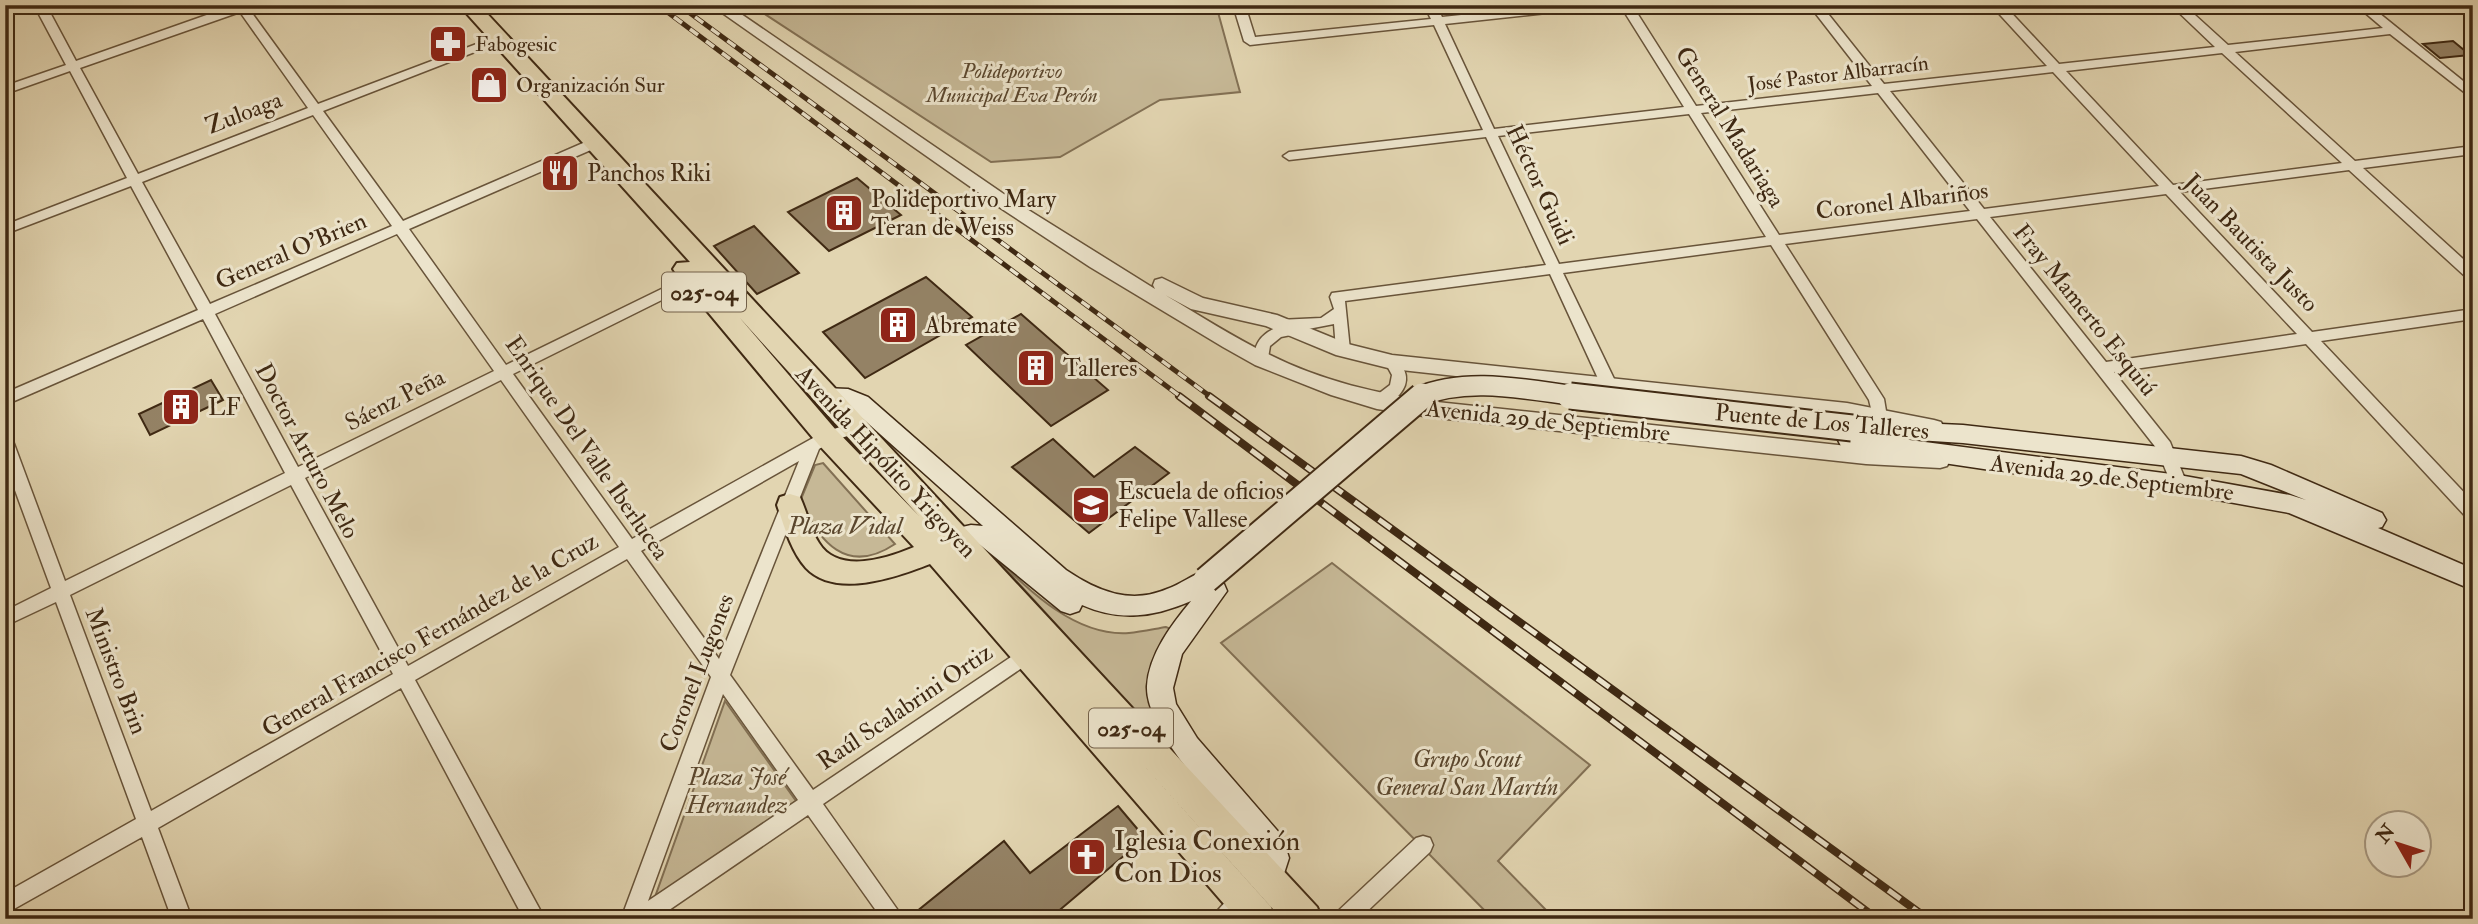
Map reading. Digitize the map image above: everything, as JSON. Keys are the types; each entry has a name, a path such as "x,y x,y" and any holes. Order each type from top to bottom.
{"main road":[{"name":"Avenida Hipólito Yrigoyen","path":"447,5 491,42 586,147 854,428 1026,656 1241,913"},
{"name":"Avenida Hipólito Yrigoyen","path":"468,5 491,42"},
{"name":"Avenida Hipólito Yrigoyen","path":"586,147 819,441 946,551 1269,878 1305,919"},
{"name":"Puente de Los Talleres","path":"997,535 1075,591 1096,601 1120,607 1147,606 1187,593 1206,580 1417,398 1431,392 1461,386 1493,387 1850,434 2004,463"},
{"name":"Puente de Los Talleres","path":"824,396 848,397 883,420 1045,587 1083,611 1100,616 1148,617 1169,613 1215,592"},
{"name":"Puente de Los Talleres","path":"1269,878 1276,864 1272,845 1180,737 1163,704 1160,688 1163,673 1184,628 1215,592 1420,414 1435,404 1448,399 1489,398 1850,434 1963,434"},
{"name":"Avenida 29 de Septiembre","path":"1963,434 2241,465 2263,471 2473,565"},
{"name":"Avenida 29 de Septiembre","path":"2004,463 2179,484 2300,507 2473,580"},
{"path":"790,505 805,543 820,564 843,571 895,572 928,564 946,551 980,534 997,535"}],"street":[{"name":"Doctor Arturo Melo","path":"40,5 535,919"},
{"name":"Avenida 29 de Septiembre","path":"718,5 1086,256 1262,360 1338,390 1377,401 1437,410 1866,456 2004,463"},
{"name":"Avenida 29 de Septiembre","path":"732,5 1015,196 1149,278 1198,304 1289,326 1343,350 1392,362 1847,411 1963,434"},
{"path":"1239,5 1250,41 1592,5"},
{"name":"Héctor Guidi","path":"1430,5 1609,385"},
{"name":"General Madariaga","path":"1626,5 1876,400 1879,417"},
{"name":"Fray Mamerto Esquiú","path":"1815,5 2103,368 2169,457 2179,484"},
{"name":"Juan Bautista Justo","path":"1997,5 2169,190 2311,337 2473,513"},
{"path":"2177,5 2473,276"},
{"path":"2362,5 2473,95"},
{"path":"5,90 244,6"},
{"name":"Enrique Del Valle Iberlucea","path":"244,6 628,550 894,919"},
{"name":"José Pastor Albarracín","path":"1289,156 2392,30"},
{"name":"Zuloaga","path":"5,229 491,42"},
{"name":"General O'Brien","path":"5,399 586,147"},
{"name":"Coronel Albariños","path":"1289,326 1325,324 1335,319 1339,303 1555,270 2473,150"},
{"name":"Sáenz Peña","path":"5,619 693,279"},
{"path":"1339,303 1343,350"},
{"path":"2103,368 2473,314"},
{"path":"1262,360 1265,340 1289,326"},
{"path":"1377,401 1392,393 1399,381 1399,374 1392,362"},
{"name":"General Francisco Fernández de la Cruz","path":"5,904 819,441 883,420"},
{"name":"Ministro Brin","path":"5,441 182,919"},
{"name":"Coronel Lugones","path":"631,919 720,677 819,441"},
{"name":"Raúl Scalabrini Ortiz","path":"638,919 1026,656"},
{"path":"1344,919 1423,845"},
{"path":"1241,913 1269,878"}],"green space":[{"name":"Polideportivo Municipal Eva Perón","path":"751,5 1216,5 1240,92 1160,100 1060,157 991,162"},
{"name":"Plaza Vidal","path":"823,463 895,544 878,553 862,557 836,550 826,541 816,529 801,499 815,465"},
{"path":"989,551 1052,607 1089,627 1108,632 1129,633 1166,627 1171,629 1154,681 1219,803"},
{"name":"Grupo Scout General San Martín","path":"1332,563 1590,765 1498,861 1548,912 1542,919 1493,919 1221,643"},
{"name":"Plaza José Hernandez","path":"725,701 796,801 655,897"}],"building":[{"path":"2453,41 2470,55 2440,58 2423,44"},
{"name":"Polideportivo Mary Teran de Weiss","path":"857,178 901,215 829,251 788,212"},
{"path":"754,226 799,273 757,294 714,246"},
{"name":"Abremate","path":"926,277 972,317 865,378 823,332"},
{"name":"Talleres","path":"1021,314 1108,390 1051,426 966,345"},
{"name":"LF","path":"211,380 223,400 150,435 139,414"},
{"name":"Escuela de oficios Felipe Vallese","path":"1053,439 1094,477 1135,447 1169,473 1089,533 1012,467"},
{"name":"Iglesia Conexión Con Dios","path":"1118,806 1145,838 1049,919 921,919 916,912 1004,841 1030,873"}],"railway":[{"path":"658,5 1181,397"},
{"path":"679,5 1211,397"},
{"path":"1179,396 1877,919"},
{"path":"1209,396 1928,919"}],"place":[{"name":"Fabogesic","path":"448,44"},
{"name":"Organización Sur","path":"489,85"},
{"name":"Panchos Riki","path":"560,173"},
{"name":"Polideportivo Mary Teran de Weiss","path":"844,213"},
{"name":"Abremate","path":"898,325"},
{"name":"Talleres","path":"1036,368"},
{"name":"LF","path":"181,407"},
{"name":"Escuela de oficios Felipe Vallese","path":"1091,505"},
{"name":"Iglesia Conexión Con Dios","path":"1087,857"}]}
